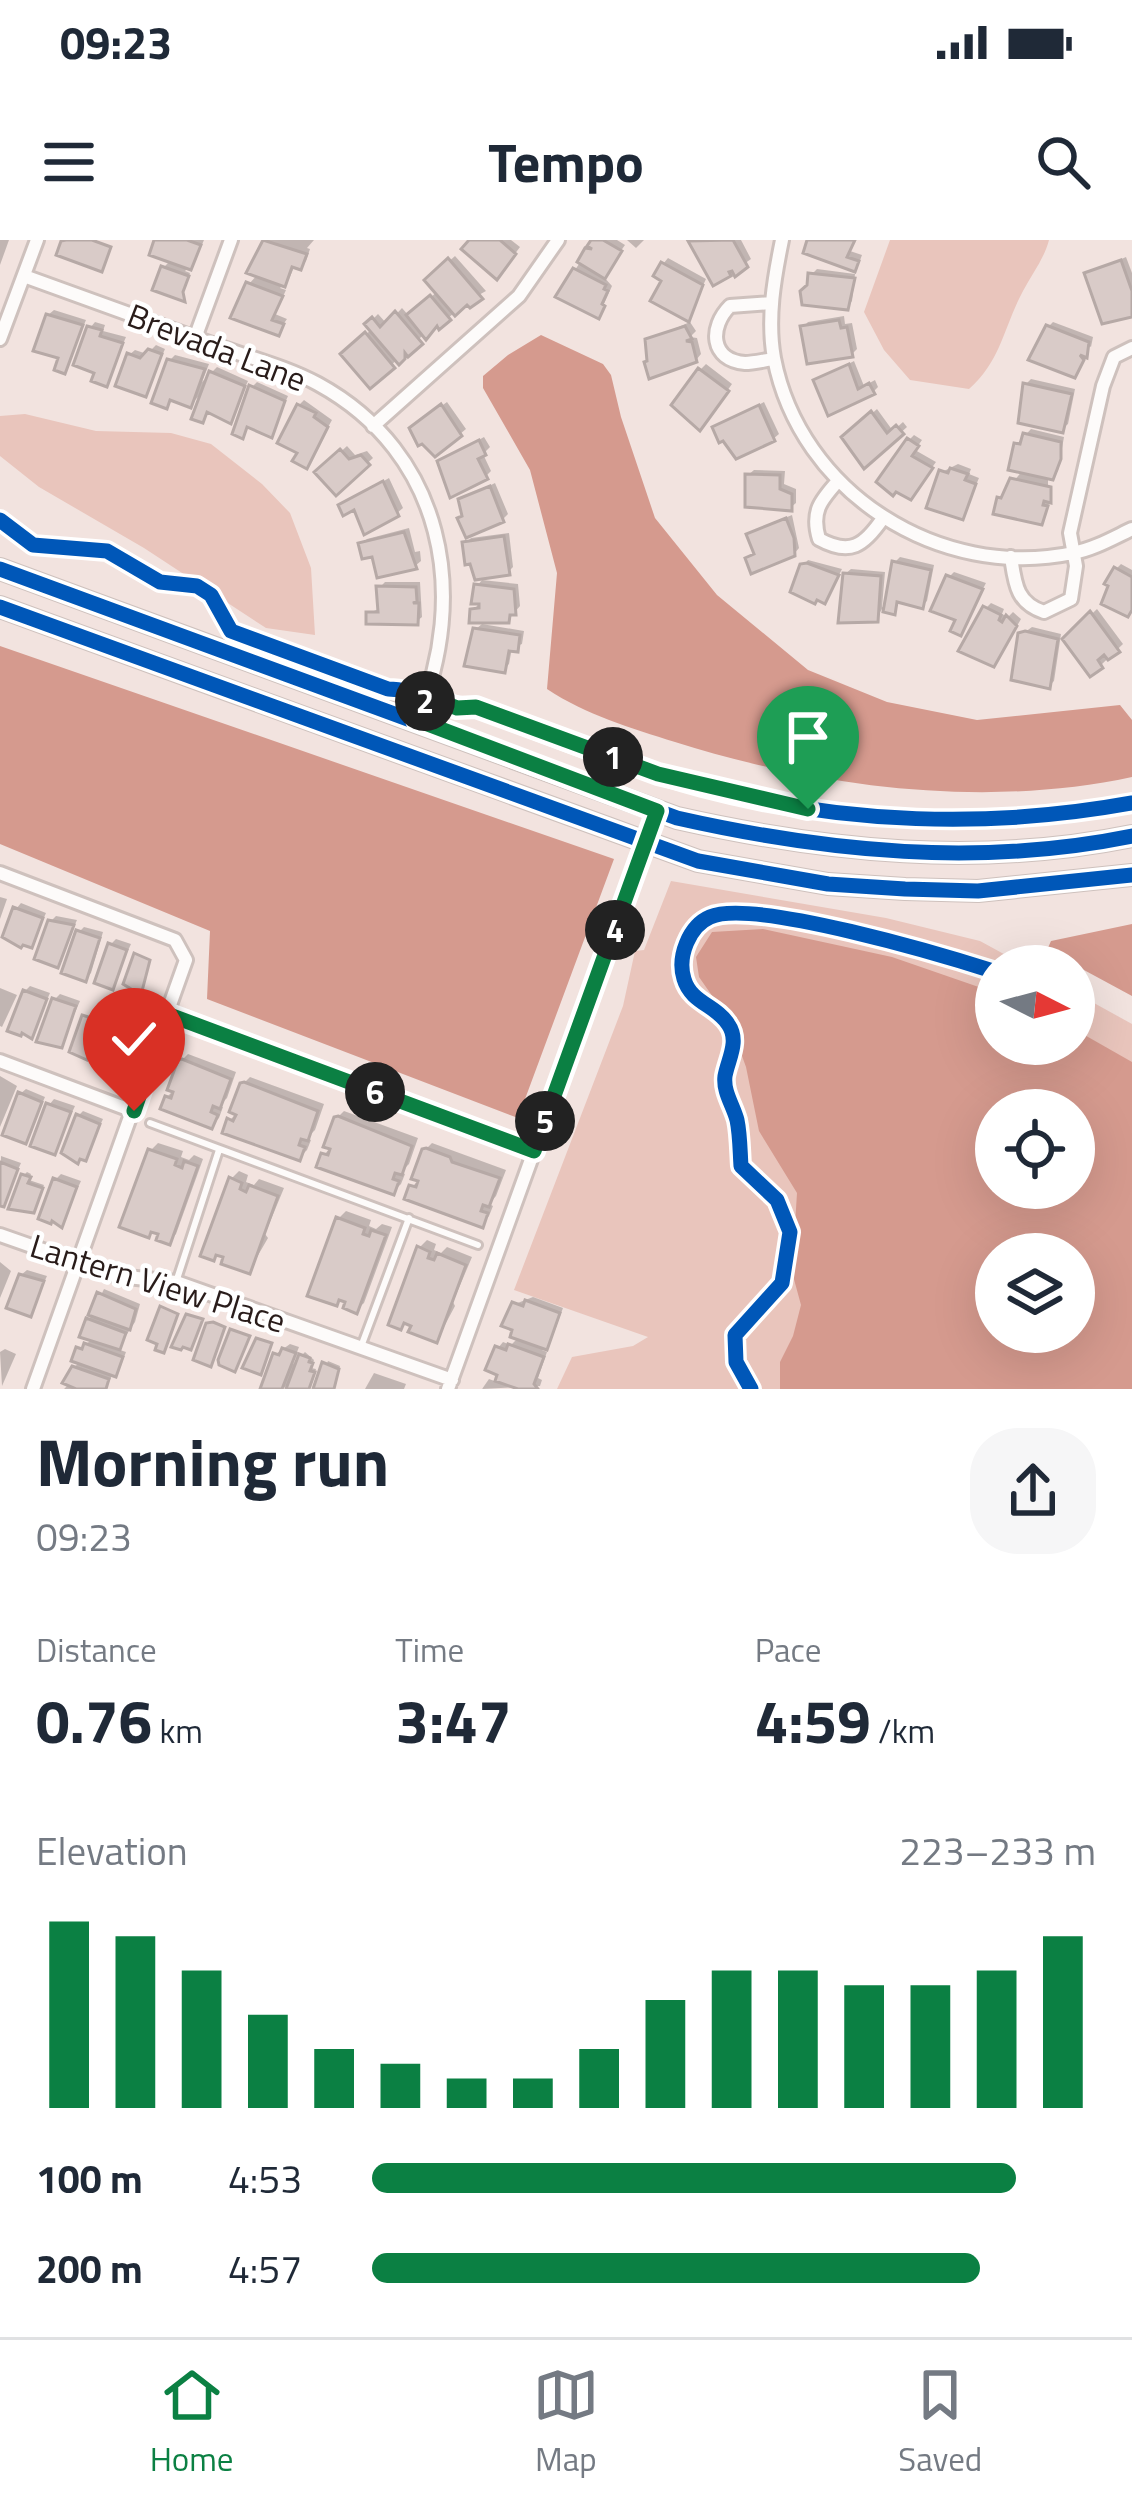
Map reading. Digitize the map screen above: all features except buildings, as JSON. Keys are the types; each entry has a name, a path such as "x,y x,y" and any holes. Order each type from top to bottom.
{"street":[{"path":"0,339 37,240"},
{"path":"195,338 231,240"},
{"path":"373,426 519,296 557,240"},
{"path":"782,240 771,303 774,359 796,423 838,481 883,518 948,549 1011,557 1072,553 1132,529"},
{"name":"Brevada Lane","path":"24,276 317,383 373,426 419,489 434,525 443,567 446,610 439,656 417,720"},
{"path":"771,303 730,307 715,328 715,345 725,356 744,363 774,359"},
{"path":"1011,557 1016,593 1032,608 1044,612 1071,599 1076,566 1070,533 1103,386 1114,357 1132,348"},
{"path":"838,481 817,505 814,524 819,539 842,549 856,546 883,518"},
{"path":"0,569 657,811 748,834 904,854 1077,847 1132,836"},
{"path":"0,607 646,844 720,865 828,884 978,891 1132,875"},
{"path":"450,1384 657,811"},
{"path":"0,873 175,940 186,959 33,1389"},
{"path":"167,1014 534,1151"},
{"path":"0,1061 134,1111"},
{"name":"Lantern View Place","path":"0,1235 117,1276 176,1282 361,1347 450,1384"}],"lane":[{"path":"150,1124 478,1245"},
{"path":"176,1282 219,1150"},
{"path":"361,1347 409,1218"}],"shaded area":[{"path":"890,240 1049,240 995,355 969,389 910,380 884,350 864,312"},
{"path":"541,335 603,364 611,375 655,518 717,595 808,670 887,702 977,720 1120,705 1132,720 1132,777 1075,787 960,792 843,781 675,742 593,714 547,689 557,573 530,470 483,388 483,376"},
{"path":"25,414 96,431 171,433 211,444 290,513 311,568 315,635 266,628 39,487 0,456 0,416"},
{"path":"0,646 614,859 518,1118 207,999 210,931 0,844"},
{"path":"671,881 886,918 987,945 975,945 975,1065 1095,1065 1095,1004 1132,1024 1132,1389 751,1389 755,1376 732,1367 742,1389 557,1389 572,1357 633,1346 648,1337 514,1290 623,1006 635,951 644,950"},
{"path":"1132,924 1132,996 1095,976 1095,945 1049,945"},
{"path":"763,929 892,957 975,986 975,1065 1095,1065 1095,1041 1132,1062 1132,1389 780,1389 780,1362 801,1305 792,1272 797,1193 759,1131 746,1067 729,1020 699,977 696,957 712,932"}],"cycle path":[{"path":"0,520 33,545 107,551 160,582 197,586 211,595 231,631 388,689 476,707 702,787 808,809 916,819 1025,817 1132,803"},
{"path":"0,569 677,818 790,840 904,851 1018,851 1132,836"},
{"path":"0,607 698,861 828,884 905,889 978,891 1132,875"},
{"path":"751,1389 736,1362 735,1335 782,1283 790,1232 777,1200 741,1166 737,1120 725,1082 733,1037 723,1018 687,987 682,961 691,935 710,917 766,915 850,931 975,966"}],"route":[{"path":"134,1111 167,1014 534,1151 657,811 417,720 427,696 457,708 476,707 705,788 808,809"}]}
